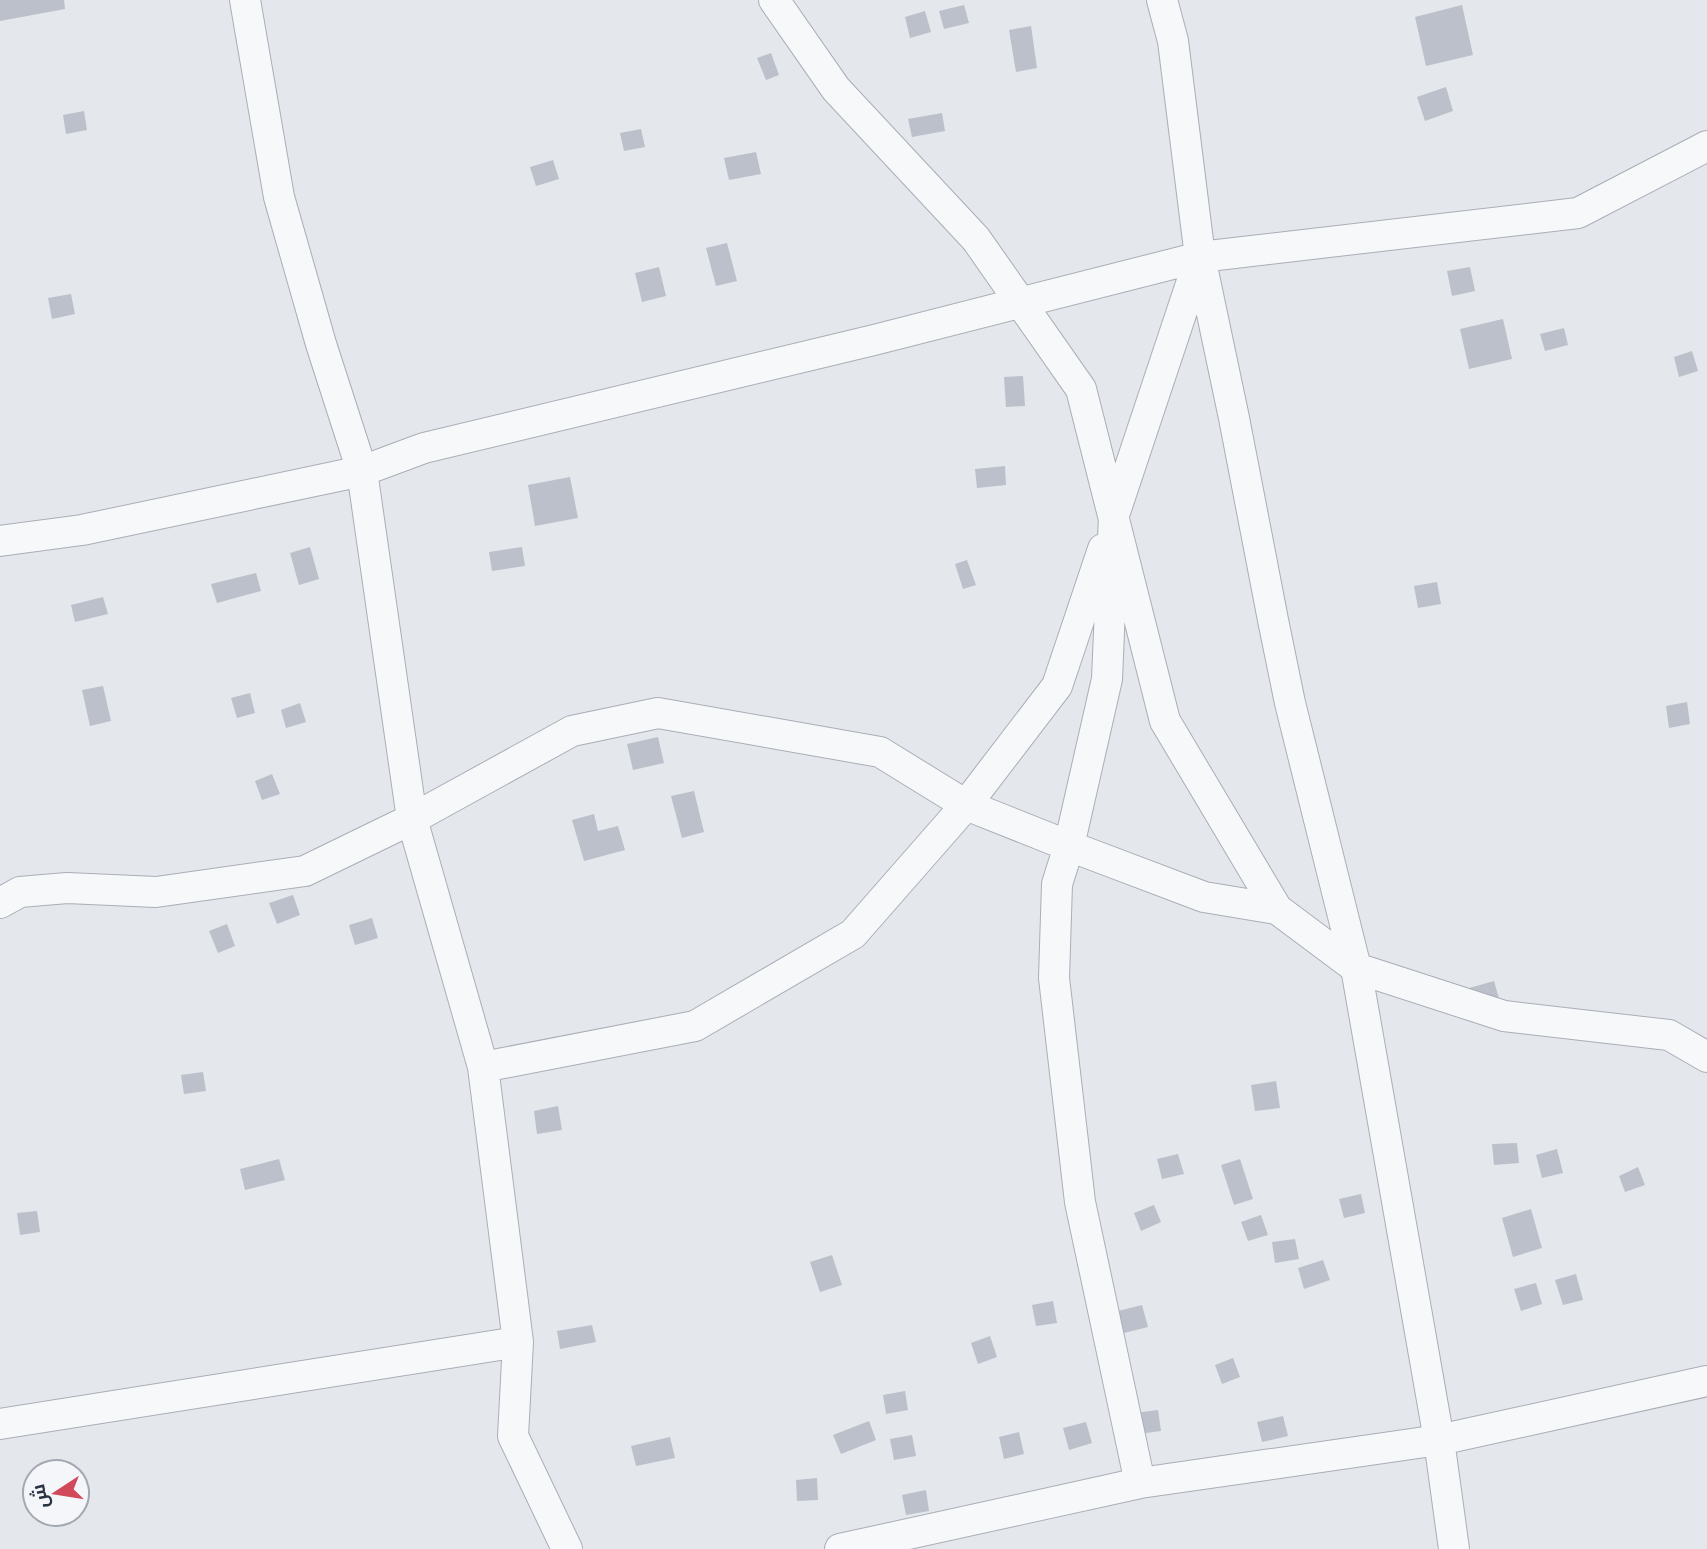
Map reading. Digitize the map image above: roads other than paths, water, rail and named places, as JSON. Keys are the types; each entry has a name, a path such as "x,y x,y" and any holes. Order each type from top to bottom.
{"street":[{"path":"245,0 279,197 321,344 362,471 412,819 482,1067 518,1342 513,1436 568,1549"},
{"path":"774,0 836,89 976,239 1081,389 1165,721 1277,909 1356,968 1504,1016 1669,1035 1707,1057"},
{"path":"1162,0 1173,41 1200,257 1288,691 1356,968 1439,1440 1454,1549"},
{"path":"0,541 82,530 362,471 424,448 874,340 1200,257 1578,213 1707,146"},
{"path":"482,1067 695,1026 853,934 966,804 1057,686 1200,257"},
{"path":"1114,515 1107,679 1069,846 1057,884 1055,978 1080,1202 1140,1483"},
{"path":"0,902 20,892 67,888 156,892 305,871 412,819 572,731 658,713 880,752 966,804 1069,846 1204,897 1277,909"},
{"path":"0,1424 518,1342"},
{"path":"840,1549 966,1535 1140,1483 1439,1440 1707,1381"}]}
